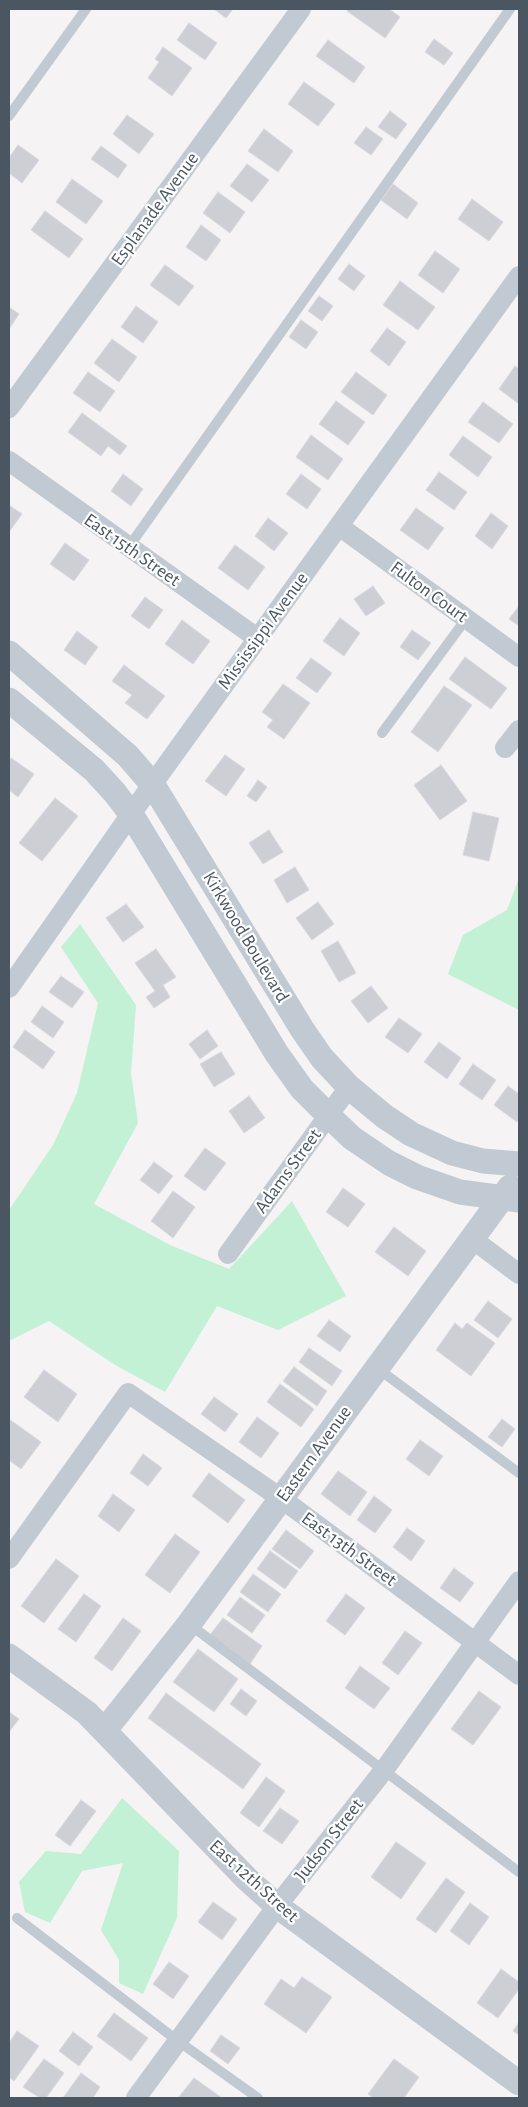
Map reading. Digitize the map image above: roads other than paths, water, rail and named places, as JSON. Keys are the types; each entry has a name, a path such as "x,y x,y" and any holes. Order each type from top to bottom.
{"street":[{"name":"Esplanade Avenue","path":"9,408 301,9"},
{"name":"Mississippi Avenue","path":"9,988 257,638 519,276"},
{"name":"East 15th Street","path":"9,461 128,548 257,638"},
{"name":"Fulton Court","path":"339,526 519,657"},
{"name":"Kirkwood Boulevard","path":"9,653 128,756 153,785 302,1029 322,1058 349,1088 384,1116 411,1134 452,1153 483,1161 519,1164"},
{"name":"Kirkwood Boulevard","path":"9,701 94,770 131,814 278,1054 302,1089 328,1115 352,1138 389,1163 417,1177 460,1192 510,1199"},
{"path":"505,748 519,730"},
{"name":"Adams Street","path":"228,1254 349,1088"},
{"name":"Eastern Avenue","path":"105,1730 189,1624 282,1499 471,1238 510,1199 519,1175"},
{"path":"471,1238 519,1274"},
{"name":"East 13th Street","path":"9,1559 128,1393 282,1499 519,1675"},
{"name":"Judson Street","path":"136,2098 277,1906 384,1770 519,1580"},
{"name":"East 12th Street","path":"9,1656 87,1713 247,1879 277,1906 519,2083"}],"lane":[{"path":"9,116 86,9"},
{"path":"128,548 510,9"},
{"path":"382,733 466,618"},
{"path":"376,1367 519,1473"},
{"path":"189,1624 519,1872"},
{"path":"17,1918 258,2098"}]}
